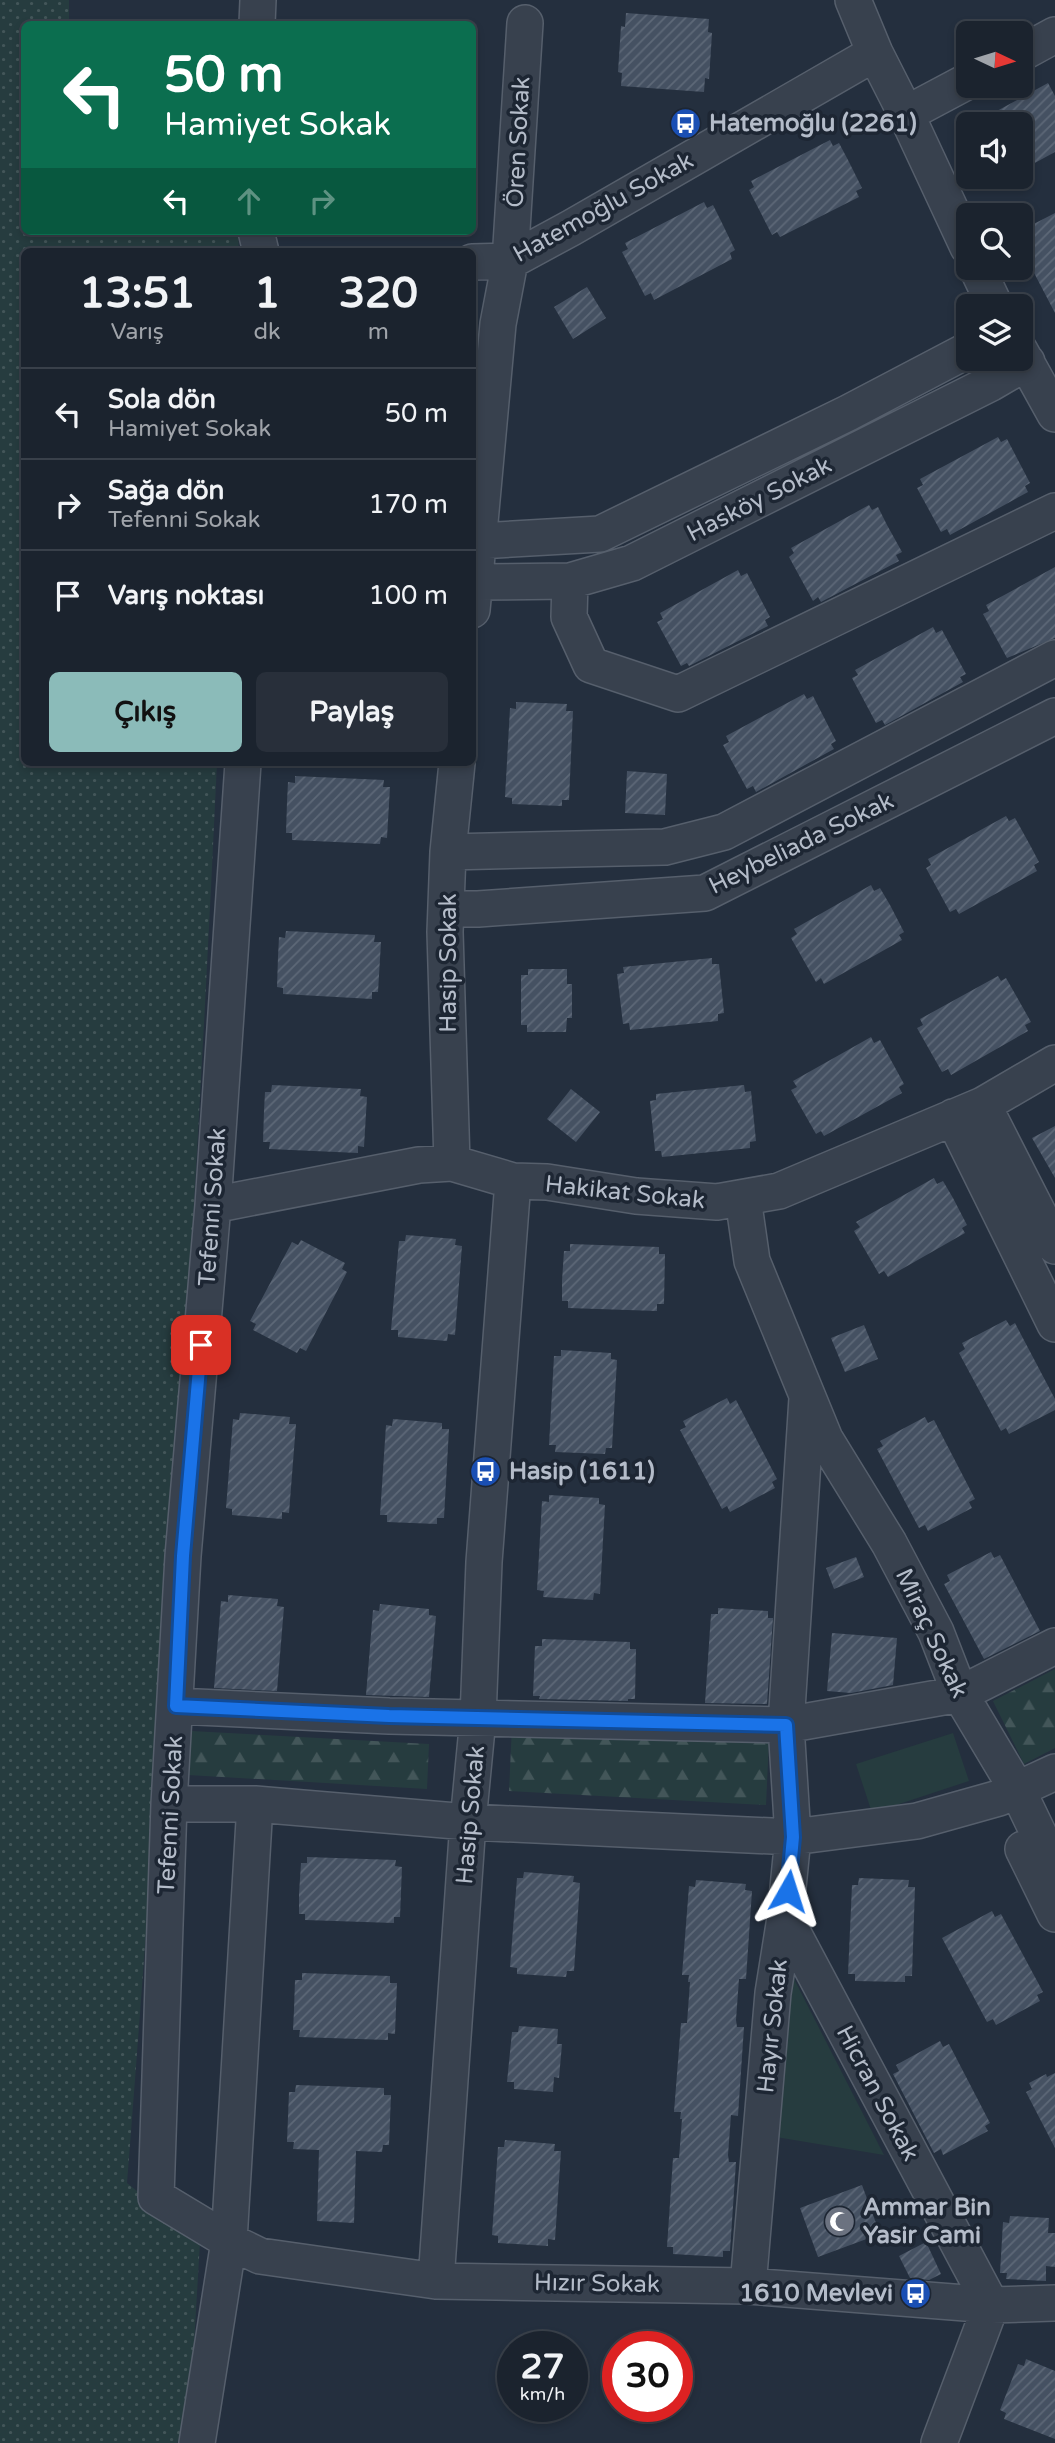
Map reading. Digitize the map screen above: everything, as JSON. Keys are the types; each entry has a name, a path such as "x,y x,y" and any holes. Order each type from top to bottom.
{"street":[{"path":"257,21 258,0"},
{"path":"853,0 875,53 956,221"},
{"name":"Ören Sokak","path":"510,261 525,23"},
{"path":"1033,47 1055,35"},
{"name":"Hatemoğlu Sokak","path":"476,262 510,261 875,53"},
{"path":"906,114 956,87"},
{"path":"476,574 498,324 510,261"},
{"path":"479,541 600,534 848,413 956,356"},
{"name":"Hasköy Sokak","path":"476,596 570,581 632,563 990,383 1005,371"},
{"path":"1032,371 1055,414"},
{"path":"570,581 569,617 591,664 678,694 1055,512"},
{"path":"448,852 665,847 724,832 1055,659"},
{"name":"Heybeliada Sokak","path":"446,908 478,909 705,893 1055,716"},
{"name":"Tefenni Sokak","path":"156,2197 169,1804 183,1556 214,1205 243,766"},
{"name":"Hasip Sokak","path":"452,1163 446,908 448,852 457,766"},
{"name":"Hakikat Sokak","path":"214,1205 419,1165 452,1163 513,1181 547,1182 636,1196 717,1202 743,1198 779,1191 968,1111 1055,1063"},
{"path":"968,1111 1055,1247"},
{"path":"968,1111 1055,1324"},
{"name":"Hasip Sokak","path":"436,2281 468,1822 478,1718 484,1562 513,1181"},
{"name":"Miraç Sokak","path":"743,1198 752,1261 825,1438 889,1543 936,1632 960,1695 1008,1795 1055,1868"},
{"name":"Miraç Sokak","path":"786,1725 807,1398"},
{"path":"176,1706 375,1716 786,1725 960,1695 1055,1646"},
{"name":"Hayır Sokak","path":"748,2286 773,1993 785,1918 793,1837 786,1725"},
{"path":"169,1804 255,1804 468,1822 793,1837 917,1821 1008,1795 1055,1772"},
{"path":"1008,1795 1055,1914"},
{"path":"197,2443 229,2241 255,1804"},
{"name":"Hicran Sokak","path":"785,1918 991,2305"},
{"name":"Hızır Sokak","path":"156,2197 229,2241 260,2256 436,2281 748,2286 991,2305 1055,2303"},
{"path":"939,2443 991,2305"}],"green space":[{"path":"0,0 69,0 69,21 21,21 21,235 238,235 239,248 21,248 21,766 217,766 178,1473 127,2183 200,2242 189,2430 177,2443 0,2443"},
{"path":"1055,1669 1055,1748 1024,1764 993,1701"},
{"path":"512,1726 769,1740 766,1805 509,1791"},
{"path":"191,1731 429,1744 427,1789 188,1775"},
{"path":"953,1733 969,1781 872,1813 856,1764"},
{"path":"792,1975 884,2155 776,2137"}],"building":[{"path":"626,13 709,19 708,32 712,33 709,79 705,78 704,92 621,86 622,73 618,72 621,26 625,27"},
{"path":"1048,83 1055,96 1055,152 1033,164 1033,112 995,112 1021,98 1033,98 1033,91"},
{"path":"830,140 833,146 839,143 848,160 862,188 856,191 859,197 780,237 777,232 772,235 749,190 754,187 751,181"},
{"path":"704,202 707,208 713,205 722,223 735,250 730,253 732,259 654,300 651,293 645,296 622,252 628,249 625,243"},
{"path":"1055,213 1055,313 1033,271 1033,224"},
{"path":"587,287 606,318 573,339 554,307"},
{"path":"998,437 1001,442 1007,439 1030,483 1025,486 1028,492 950,535 947,529 941,532 917,488 923,485 920,479"},
{"path":"869,505 872,510 878,507 902,552 896,555 899,561 821,602 818,597 813,601 789,557 794,553 791,548"},
{"path":"1055,567 1055,638 1007,658 983,614 989,611 986,605"},
{"path":"738,570 741,576 747,573 770,617 765,620 768,626 689,666 687,663 681,666 657,622 663,619 660,613"},
{"path":"933,627 936,633 942,630 966,674 960,677 963,682 885,725 882,720 876,723 852,678 858,675 855,670"},
{"path":"804,694 807,699 813,696 836,741 831,744 834,749 756,792 753,786 747,789 723,745 729,742 726,736"},
{"path":"516,702 567,704 566,711 573,711 569,800 562,800 562,806 512,804 512,798 505,797 510,708 516,709"},
{"path":"627,771 667,774 665,815 625,813"},
{"path":"295,776 384,780 383,787 390,787 387,838 381,837 380,844 292,840 292,833 286,833 287,802 288,782 295,783"},
{"path":"1006,816 1009,821 1015,818 1039,862 1034,865 1037,871 959,914 956,909 950,912 926,868 931,865 928,859"},
{"path":"871,885 874,891 880,888 890,905 904,932 899,935 902,940 824,984 821,978 816,982 791,938 797,934 794,929"},
{"path":"286,931 375,935 374,942 381,942 378,992 372,992 372,999 283,994 283,988 277,987 278,957 279,937 285,938"},
{"path":"712,958 712,964 719,964 724,1013 718,1014 718,1021 630,1030 629,1023 623,1024 617,974 624,973 623,967"},
{"path":"528,969 567,969 567,984 572,984 572,1018 567,1018 566,1032 527,1032 527,1025 521,1025 521,975 528,975"},
{"path":"998,976 1001,981 1006,978 1031,1022 1025,1025 1028,1031 951,1075 948,1069 942,1072 917,1028 923,1025 920,1019"},
{"path":"871,1037 874,1043 880,1040 904,1084 899,1087 902,1093 824,1136 821,1131 816,1134 791,1090 797,1087 793,1081"},
{"path":"272,1085 361,1089 360,1096 367,1097 364,1147 358,1146 358,1153 269,1149 270,1142 263,1142 264,1111 265,1092 271,1092"},
{"path":"744,1085 745,1092 751,1091 756,1141 750,1142 750,1148 662,1157 661,1151 655,1151 650,1101 656,1100 656,1094"},
{"path":"571,1089 600,1112 576,1142 547,1119"},
{"path":"1055,1126 1055,1178 1032,1138"},
{"path":"934,1178 937,1184 943,1181 953,1198 967,1225 962,1228 965,1233 888,1277 884,1271 879,1274 854,1231 860,1227 856,1222"},
{"path":"406,1235 456,1239 455,1245 462,1246 455,1335 448,1334 447,1341 398,1337 398,1330 391,1330 399,1241 405,1241"},
{"path":"301,1240 345,1263 342,1269 347,1272 306,1351 300,1348 297,1353 253,1330 256,1324 250,1321 292,1242 298,1245"},
{"path":"570,1244 659,1247 659,1254 665,1254 664,1304 657,1304 657,1311 568,1308 568,1301 562,1301 562,1281 564,1251 570,1251"},
{"path":"1006,1320 1010,1326 1015,1323 1055,1399 1055,1410 1009,1434 1006,1428 1001,1431 959,1353 965,1349 962,1343"},
{"path":"864,1325 878,1359 845,1372 831,1338"},
{"path":"561,1350 611,1353 611,1359 617,1360 612,1448 606,1448 605,1454 555,1452 556,1445 549,1445 554,1356 561,1356"},
{"path":"727,1398 730,1404 736,1400 777,1479 772,1482 775,1488 730,1512 727,1506 722,1509 680,1430 686,1427 683,1421"},
{"path":"240,1413 290,1417 289,1424 296,1424 289,1513 282,1512 282,1519 232,1515 232,1509 226,1508 233,1419 239,1420"},
{"path":"925,1417 928,1423 934,1420 975,1499 969,1502 972,1508 928,1531 925,1525 919,1528 877,1449 883,1446 880,1441"},
{"path":"393,1419 442,1423 442,1429 449,1429 444,1518 437,1518 437,1524 387,1522 387,1515 380,1515 386,1425 392,1426"},
{"path":"549,1495 599,1498 599,1504 605,1505 600,1594 594,1593 593,1600 543,1597 544,1591 537,1590 542,1501 549,1502"},
{"path":"991,1552 994,1558 1000,1555 1040,1631 984,1659 944,1584 950,1581 947,1575"},
{"path":"856,1557 864,1577 834,1589 826,1568"},
{"path":"228,1595 278,1599 277,1606 284,1607 277,1691 214,1688 221,1601 228,1602"},
{"path":"380,1604 429,1609 429,1615 436,1616 429,1697 366,1695 373,1610 379,1611"},
{"path":"718,1608 768,1611 768,1618 773,1618 767,1704 705,1703 711,1614 718,1614"},
{"path":"832,1633 897,1638 893,1685 851,1693 827,1691"},
{"path":"542,1639 630,1642 630,1649 636,1649 635,1699 539,1699 540,1696 533,1696 535,1646 542,1646"},
{"path":"307,1857 396,1860 395,1866 402,1867 400,1917 394,1917 394,1923 305,1920 305,1914 299,1914 299,1894 301,1863 307,1863"},
{"path":"524,1872 574,1876 573,1882 580,1883 574,1971 567,1971 566,1977 517,1974 517,1968 510,1967 517,1878 523,1878"},
{"path":"859,1878 909,1880 908,1887 915,1887 912,1976 905,1976 905,1982 855,1981 855,1974 848,1974 852,1885 858,1885"},
{"path":"696,1880 746,1884 745,1890 752,1891 746,1979 739,1979 736,2020 737,2027 744,2027 738,2116 731,2115 728,2155 729,2162 736,2162 730,2251 723,2251 723,2257 673,2254 673,2247 667,2247 673,2158 679,2158 682,2119 681,2112 674,2112 681,2023 687,2023 690,1982 689,1975 682,1975 689,1886 695,1887"},
{"path":"992,1911 995,1917 1001,1914 1043,1992 1037,1995 1040,2001 996,2025 993,2019 987,2022 942,1938"},
{"path":"302,1973 390,1976 390,1983 397,1983 395,2034 388,2033 388,2040 299,2037 300,2030 293,2030 295,1980 302,1980"},
{"path":"519,2026 558,2029 557,2044 562,2044 559,2078 554,2077 553,2092 514,2089 514,2082 507,2082 512,2032 518,2032"},
{"path":"940,2041 943,2047 949,2044 990,2123 985,2126 988,2131 943,2155 941,2149 934,2153 893,2074 899,2071 896,2065"},
{"path":"1055,2073 1055,2148 1026,2092 1032,2089 1029,2083 1046,2074 1047,2077"},
{"path":"296,2085 384,2088 384,2095 391,2095 389,2145 383,2145 382,2152 356,2151 354,2223 317,2221 319,2150 293,2149 294,2142 287,2142 289,2092 295,2092"},
{"path":"505,2140 555,2144 554,2151 561,2151 555,2240 548,2239 548,2246 498,2243 498,2236 492,2235 498,2147 504,2147"},
{"name":"Ammar Bin Yasir Cami","path":"862,2185 880,2234 818,2257 800,2208"},
{"path":"1010,2216 1049,2218 1048,2233 1055,2233 1055,2267 1046,2266 1046,2281 1006,2279 1007,2273 1000,2273 1003,2222 1009,2223"},
{"path":"926,2242 941,2274 929,2280 910,2278 899,2256"},
{"path":"1026,2359 1055,2371 1055,2439 1004,2419 1006,2413 1000,2410 1018,2364 1024,2366"}],"place":[{"name":"Hatemoğlu (2261)","path":"686,123"},
{"name":"Hasip (1611)","path":"486,1471"},
{"name":"Ammar Bin Yasir Cami","path":"840,2221"},
{"name":"1610 Mevlevi","path":"916,2293"}],"route":[{"path":"201,1345 183,1556 176,1706 389,1716 786,1725 793,1837 788,1891"}]}
